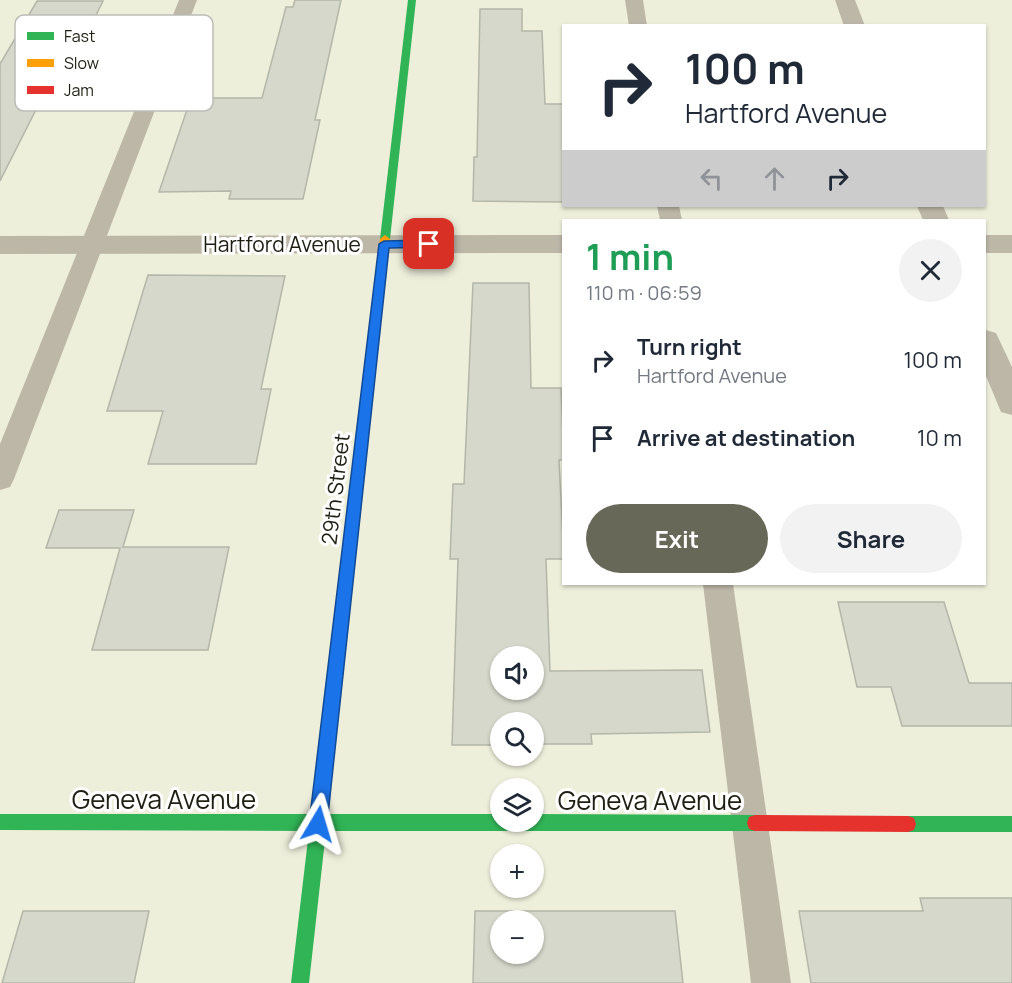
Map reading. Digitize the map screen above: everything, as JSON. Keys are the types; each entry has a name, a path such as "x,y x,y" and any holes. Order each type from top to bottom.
{"street":[{"name":"29th Street","path":"300,983 412,0"},
{"path":"845,0 854,24"},
{"name":"Hartford Avenue","path":"0,245 562,244"},
{"path":"986,244 1012,244"},
{"path":"986,340 1012,404"},
{"name":"Geneva Avenue","path":"0,822 1012,824"}],"lane":[{"path":"182,15 188,0"},
{"path":"634,0 638,24"},
{"path":"0,479 144,111"},
{"path":"718,585 771,983"}],"building":[{"path":"295,0 341,0 315,120 320,120 303,199 229,199 231,191 159,192 187,111 213,111 213,98 262,98 286,7 293,7"},
{"path":"37,1 103,1 96,15 29,15"},
{"path":"480,9 522,9 522,31 542,31 545,104 562,104 562,202 473,201 474,157 477,157"},
{"path":"15,38 15,111 35,111 0,181 0,64"},
{"path":"148,275 285,276 261,389 271,389 256,464 148,464 163,411 107,411"},
{"path":"473,283 529,283 531,388 561,388 562,460 559,460 562,559 546,559 550,671 702,670 710,732 591,734 592,744 544,744 544,712 490,712 490,745 452,745 458,559 450,559 453,484 464,484"},
{"path":"59,510 134,510 123,547 229,547 208,650 92,650 120,548 46,548"},
{"path":"838,602 944,602 969,683 1012,683 1012,726 902,726 891,687 857,687"},
{"path":"920,898 1012,898 1012,983 811,983 799,911 923,911"},
{"path":"23,911 149,911 134,983 2,983"},
{"path":"475,911 490,911 490,964 544,964 544,911 675,911 683,983 473,983"}],"traffic: fast":[{"path":"385,239 412,0"},
{"path":"300,983 354,510"},
{"path":"0,822 755,823"},
{"path":"908,824 1012,824"}],"traffic: slow":[{"path":"354,510 385,239"}],"traffic: jam":[{"path":"755,823 908,824"}],"route":[{"path":"318,824 384,244 429,244"}]}
